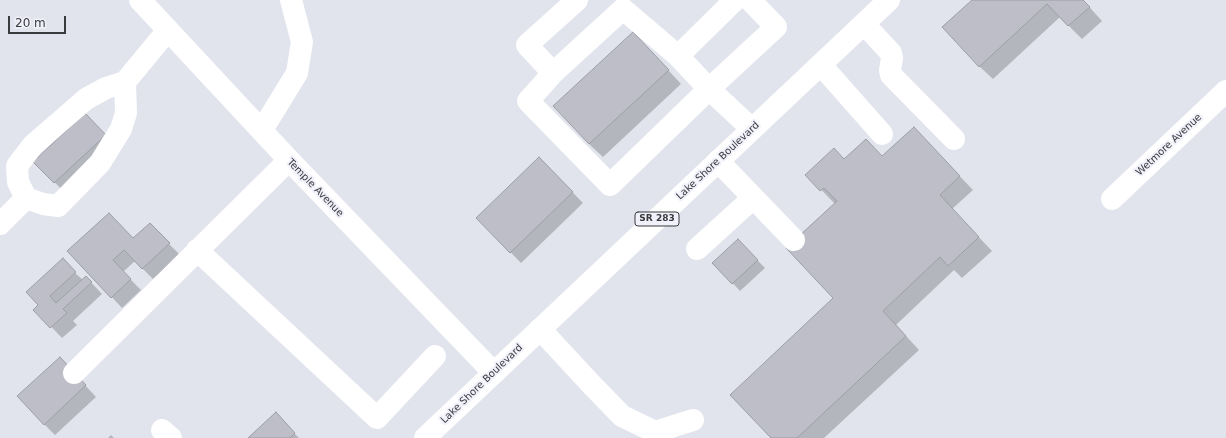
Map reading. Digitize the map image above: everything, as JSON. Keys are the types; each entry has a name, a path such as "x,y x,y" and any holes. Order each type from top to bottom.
{"street":[{"name":"Temple Avenue","path":"140,0 289,160 494,373"},
{"path":"262,130 297,73 302,42 291,0"},
{"path":"553,74 527,45 577,0"},
{"path":"678,56 735,0"},
{"path":"750,0 776,27 709,88 610,185 528,101 618,4 678,56 709,88 752,129"},
{"name":"Lake Shore Boulevard","path":"425,438 889,0"},
{"path":"864,24 891,53 891,75 954,139"},
{"path":"125,82 126,113 121,129 100,163 58,206 43,204 26,198 18,182 17,166 33,145 86,99 106,88 125,82 168,30"},
{"path":"821,65 882,134"},
{"name":"Wetmore Avenue","path":"1112,199 1226,91"},
{"path":"74,373 289,160"},
{"path":"718,161 794,240"},
{"path":"0,224 26,198"},
{"path":"697,249 753,198"},
{"path":"197,250 377,418 435,356"},
{"path":"540,329 590,384 622,416 655,432 693,420"}],"building":[{"path":"972,0 1083,0 1090,7 1068,26 1047,4 979,67 942,27"},
{"path":"633,32 669,70 589,144 553,106"},
{"path":"85,113 106,135 54,183 33,162"},
{"path":"914,127 960,176 940,195 979,237 948,266 940,257 883,311 906,336 797,438 771,438 730,395 833,298 786,248 837,201 824,188 820,191 805,175 834,148 844,159 866,139 882,156"},
{"path":"539,157 573,192 510,253 476,218"},
{"path":"109,213 133,238 150,223 170,243 142,269 124,250 113,260 131,279 111,298 67,251"},
{"path":"738,239 758,260 732,284 712,263"},
{"path":"63,258 76,272 50,296 56,303 86,276 92,282 63,309 67,313 50,328 33,310 38,305 26,292"},
{"path":"60,357 86,385 44,425 17,396"},
{"path":"276,412 295,433 290,438 248,438"}]}
